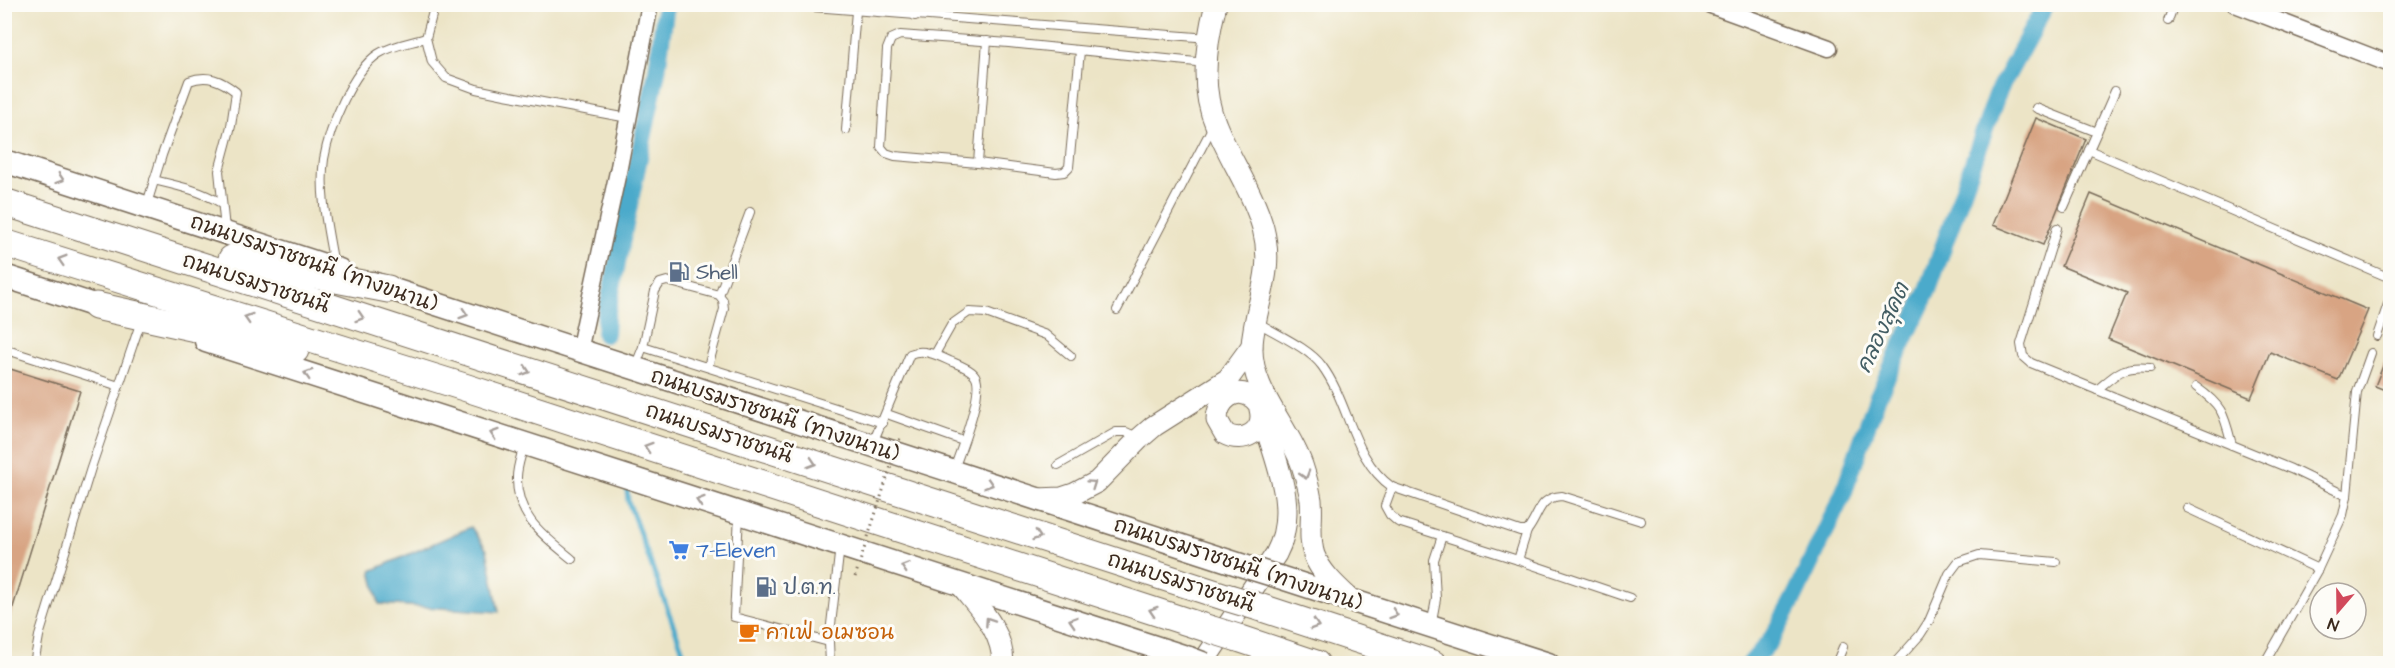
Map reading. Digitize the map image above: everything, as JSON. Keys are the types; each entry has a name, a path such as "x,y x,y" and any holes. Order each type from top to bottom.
{"highway":[{"name":"ถนนบรมราชชนนี","path":"4,202 1433,663"},
{"path":"108,235 388,290"},
{"name":"ถนนบรมราชชนนี","path":"4,243 464,387 1316,663"},
{"path":"96,306 464,387"}],"main road":[{"name":"ถนนบรมราชชนนี (ทางขนาน)","path":"4,161 334,268 388,290 1548,663"},
{"path":"4,276 1199,662"}],"street":[{"path":"579,351 650,4"},
{"path":"1199,662 1276,554 1284,535 1287,504 1261,412 1252,346 1265,287 1268,257 1263,229 1253,199 1215,123 1207,87 1206,63 1216,4"},
{"path":"1708,4 1830,48"},
{"path":"2235,4 2391,64"},
{"path":"1037,499 1062,498 1085,490 1097,482 1139,438 1228,379 1252,346"},
{"path":"1256,376 1292,442 1307,482 1311,501 1311,542 1315,555 1322,569 1351,600"},
{"path":"1195,402 1245,394 1251,397 1261,412 1292,442"},
{"path":"1224,399 1217,412 1217,420 1225,434 1232,437 1239,438 1253,434 1261,422 1261,412"},
{"path":"961,585 993,625 1002,649 1003,663"}],"lane":[{"path":"435,4 426,38 432,62 446,78 476,89 627,118"},
{"path":"775,4 1209,38"},
{"path":"915,16 916,4"},
{"path":"2168,21 2174,4"},
{"path":"846,130 856,11"},
{"path":"1080,51 1071,152 1069,167 1064,172 894,156 886,153 881,147 888,48 891,39 900,35 987,41 1206,63"},
{"path":"334,268 325,201 324,159 341,106 352,83 377,54 390,47 426,38"},
{"path":"978,163 987,41"},
{"path":"146,207 189,81 201,76 222,81 236,92 237,100 219,171 226,233"},
{"path":"2064,207 2115,91"},
{"path":"2036,108 2097,132"},
{"path":"1117,310 1215,123"},
{"path":"2089,150 2391,278"},
{"path":"154,180 194,189 221,203"},
{"path":"719,295 750,212"},
{"path":"2057,228 2021,344 2023,356 2031,363 2291,469 2347,496"},
{"path":"634,369 643,347 656,291 660,284 667,281 719,295 723,300 724,309 708,368"},
{"path":"2378,336 2391,298"},
{"path":"934,354 952,324 969,312 986,313 1046,335 1071,356"},
{"path":"34,663 39,636 141,320"},
{"path":"1257,322 1312,356 1320,364 1329,377 1367,462 1379,478 1392,487 1520,531 1527,531"},
{"path":"643,347 883,423"},
{"path":"4,349 119,386"},
{"path":"872,446 910,354 917,351 934,354 975,374 978,381 978,391 953,472"},
{"path":"2264,663 2318,569 2343,515 2347,496 2357,392 2371,353"},
{"path":"2097,390 2123,369 2135,366 2150,368"},
{"path":"2196,387 2211,397 2223,411 2232,445"},
{"path":"887,414 963,441"},
{"path":"1058,465 1116,432 1126,432 1139,438"},
{"path":"525,444 517,475 520,501 525,515 537,530 572,559"},
{"path":"1392,487 1385,506 1398,522 1630,598"},
{"path":"1518,561 1527,531 1543,503 1551,496 1562,496 1641,521"},
{"path":"2187,508 2318,569"},
{"path":"739,513 734,617 830,642"},
{"path":"1431,626 1436,599 1434,560 1442,536"},
{"path":"830,663 840,546"},
{"path":"1894,663 1920,635 1929,621 1949,574 1958,562 1979,555 2056,562"},
{"path":"1836,663 1843,647"}],"path":[{"path":"855,577 901,435"}],"water":[{"path":"471,527 487,550 499,612 379,604 371,571"}],"building":[{"path":"2036,118 2086,139 2043,245 1993,225"},
{"path":"2091,194 2368,310 2338,380 2270,352 2251,398 2108,339 2127,293 2061,266"},
{"path":"2390,348 2390,392 2375,386"},
{"path":"4,367 80,391 5,633 4,633"}],"waterway":[{"path":"605,334 606,316 657,71 666,4"},
{"name":"คลองสุคต","path":"1750,664 1771,640 1795,596 1843,494 1877,398 1928,290 1998,92 2046,4"},
{"path":"627,490 628,501 684,654 691,664"}],"place":[{"name":"Shell","path":"679,272"},
{"name":"7-Eleven","path":"679,550"},
{"name":"ป.ต.ท.","path":"766,587"},
{"name":"คาเฟ่ อเมซอน","path":"749,632"}]}
